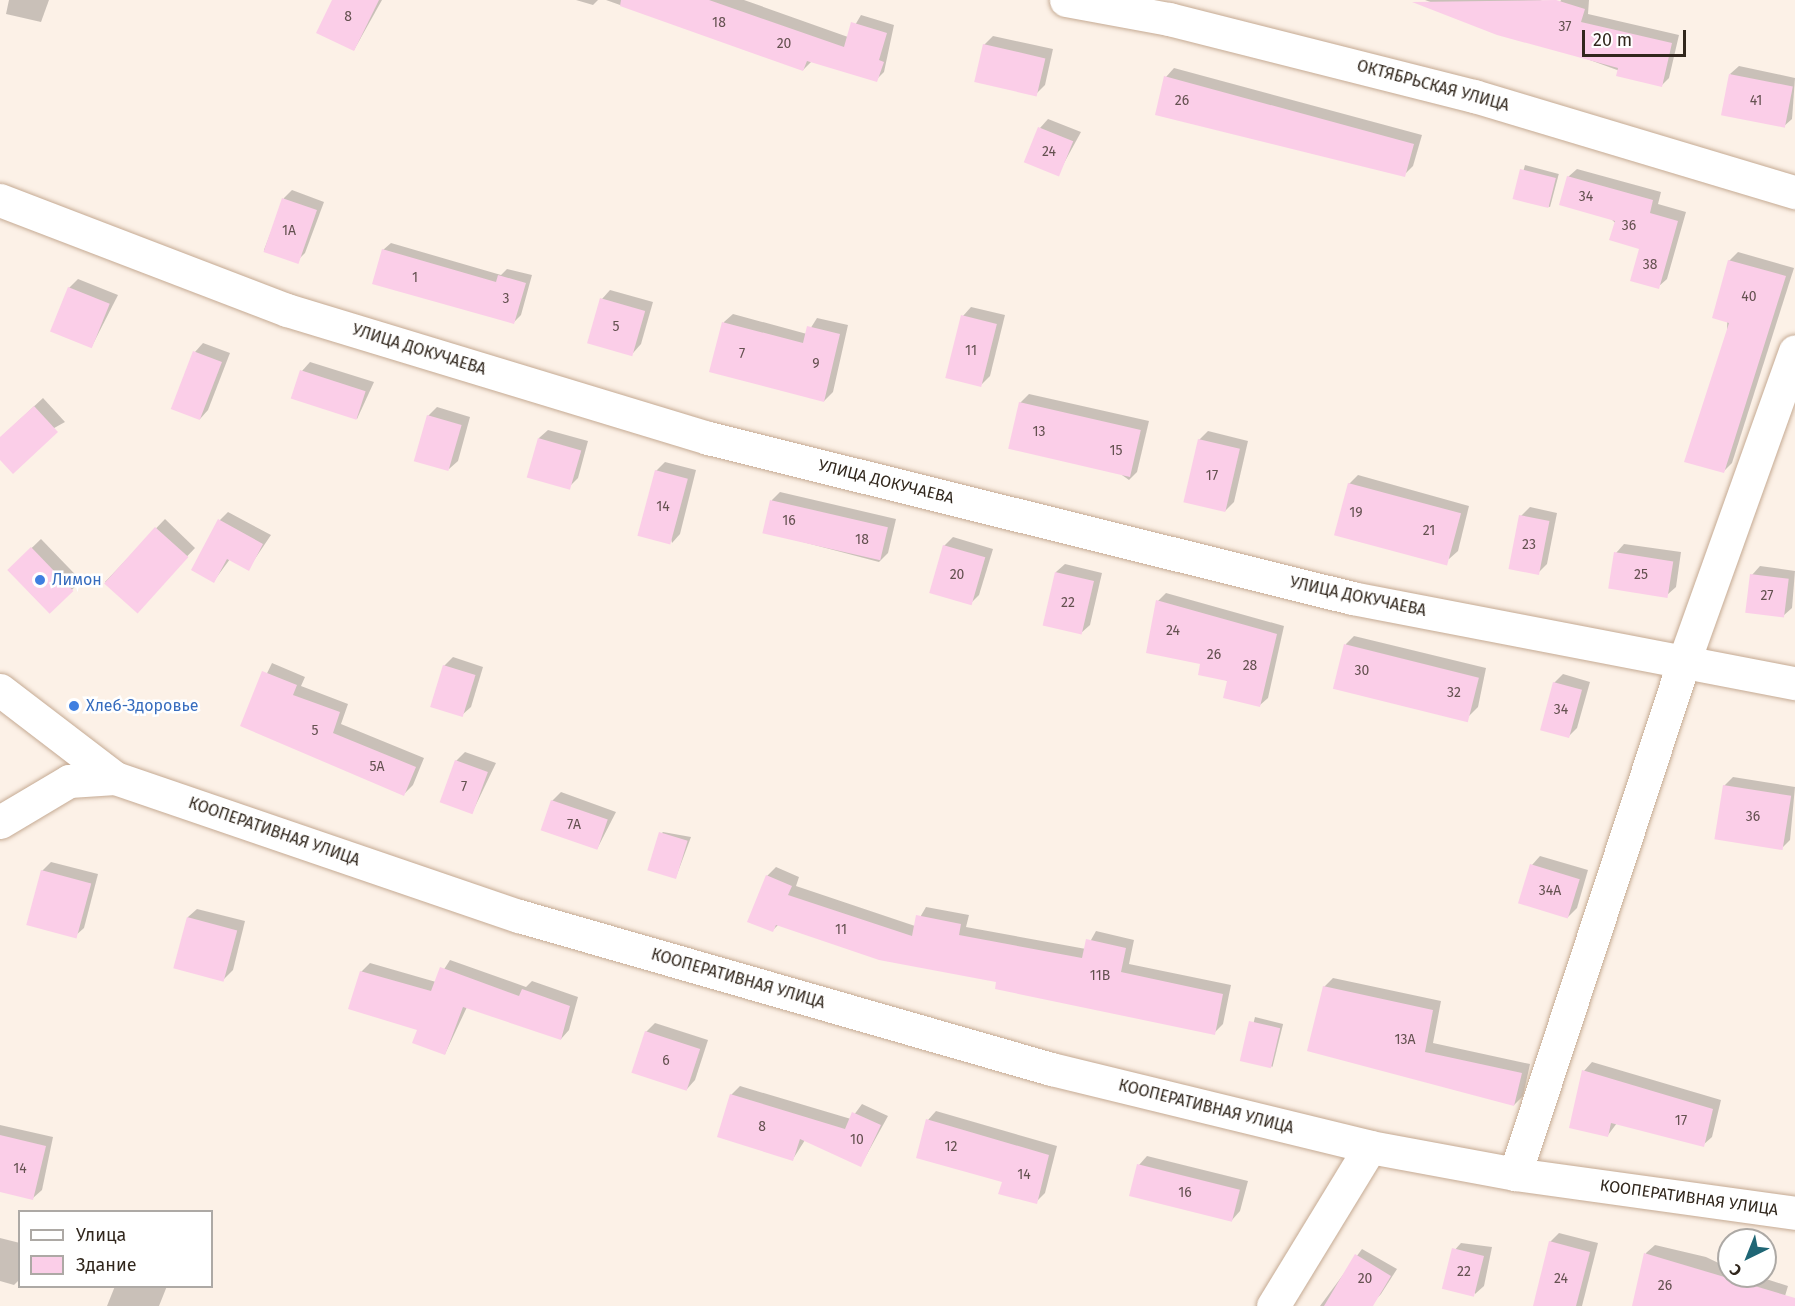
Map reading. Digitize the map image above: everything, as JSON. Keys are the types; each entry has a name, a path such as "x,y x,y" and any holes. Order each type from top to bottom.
{"street":[{"name":"ОКТЯБРЬСКАЯ УЛИЦА","path":"1066,0 1169,19 1474,96 1795,192"},
{"name":"УЛИЦА ДОКУЧАЕВА","path":"0,200 287,310 708,438 1352,597 1683,664 1795,683"},
{"path":"1515,1174 1683,664 1795,351"},
{"path":"0,690 115,778"},
{"path":"0,822 69,782 115,778"},
{"name":"КООПЕРАТИВНАЯ УЛИЦА","path":"115,778 519,915 1051,1069 1370,1147 1515,1174 1795,1213"},
{"path":"1274,1306 1370,1147"}],"building":[{"path":"332,0 379,0 354,51 316,33"},
{"path":"621,0 709,0 844,47 851,22 887,33 879,60 884,62 877,82 807,61 803,71 620,6"},
{"path":"1556,0 1585,9 1581,22 1672,43 1662,87 1616,76 1618,68 1497,35 1412,2"},
{"path":"983,44 1045,58 1037,96 974,82"},
{"path":"1729,74 1793,86 1785,128 1721,115"},
{"path":"1164,76 1414,144 1405,177 1155,115"},
{"path":"1038,127 1073,141 1059,176 1024,162"},
{"path":"1520,169 1556,178 1548,208 1513,199"},
{"path":"1567,176 1653,200 1650,213 1678,221 1659,289 1630,281 1639,249 1609,240 1615,221 1559,205"},
{"path":"282,198 317,210 298,264 263,252"},
{"path":"382,249 496,282 498,275 526,283 514,324 372,284"},
{"path":"1728,260 1786,276 1724,473 1684,462 1729,323 1712,318"},
{"path":"68,287 110,304 92,348 50,332"},
{"path":"600,298 645,311 632,356 587,343"},
{"path":"961,315 997,324 981,387 945,378"},
{"path":"722,322 803,343 807,326 840,334 824,402 709,372"},
{"path":"193,351 222,362 200,420 171,409"},
{"path":"300,370 366,391 356,420 291,399"},
{"path":"1019,402 1141,430 1130,477 1008,449"},
{"path":"34,406 58,432 13,474 0,460 0,437"},
{"path":"427,415 462,425 448,471 414,461"},
{"path":"538,438 581,450 570,490 527,477"},
{"path":"1198,439 1240,449 1225,512 1183,502"},
{"path":"655,470 688,479 670,544 637,536"},
{"path":"1348,483 1461,513 1447,565 1334,535"},
{"path":"770,500 888,527 880,560 762,533"},
{"path":"1519,515 1549,521 1539,575 1509,569"},
{"path":"218,519 263,544 249,571 227,559 214,583 191,570"},
{"path":"155,527 188,557 138,614 104,583"},
{"path":"943,545 985,557 972,605 929,593"},
{"name":"Лимон","path":"31,547 73,591 50,614 7,570"},
{"path":"1614,552 1673,561 1667,598 1608,589"},
{"path":"1055,572 1094,581 1082,635 1043,626"},
{"path":"1750,574 1789,579 1784,617 1745,613"},
{"path":"1156,600 1277,634 1260,707 1223,698 1227,681 1198,675 1200,664 1146,653"},
{"path":"1344,644 1479,678 1468,722 1333,689"},
{"path":"443,665 476,675 463,717 430,707"},
{"path":"262,671 297,685 293,695 340,712 333,733 416,767 404,796 240,726"},
{"path":"1553,682 1582,690 1569,738 1540,730"},
{"path":"455,760 488,772 472,814 440,802"},
{"path":"1723,785 1791,796 1783,850 1714,839"},
{"path":"551,800 608,820 597,850 541,830"},
{"path":"659,832 688,841 676,879 647,870"},
{"path":"1530,864 1580,879 1568,918 1518,903"},
{"path":"41,870 91,883 76,939 26,925"},
{"path":"766,875 792,886 788,895 912,936 916,915 961,924 959,935 1082,958 1086,939 1126,948 1121,972 1223,994 1215,1035 995,989 996,982 879,960 776,925 773,932 747,922"},
{"path":"187,917 237,930 224,982 173,968"},
{"path":"440,967 519,996 522,989 570,1006 561,1040 463,1007 445,1055 412,1043 417,1030 348,1009 360,971 431,991"},
{"path":"1323,986 1433,1010 1425,1052 1522,1073 1514,1106 1307,1051"},
{"path":"1249,1021 1280,1028 1271,1068 1240,1061"},
{"path":"645,1031 700,1049 687,1091 631,1073"},
{"path":"1582,1070 1713,1109 1704,1147 1611,1123 1608,1137 1569,1128"},
{"path":"730,1094 845,1129 852,1112 881,1125 861,1167 800,1139 793,1161 717,1137"},
{"path":"926,1119 1049,1155 1037,1204 998,1194 1002,1182 916,1158"},
{"path":"0,1135 46,1146 33,1200 0,1192"},
{"path":"1137,1164 1240,1190 1232,1222 1129,1196"},
{"path":"1549,1241 1590,1252 1576,1306 1533,1306"},
{"path":"1452,1248 1484,1256 1474,1297 1442,1289"},
{"path":"1644,1253 1717,1275 1717,1288 1761,1288 1795,1298 1795,1306 1632,1306"},
{"path":"1355,1254 1391,1276 1373,1306 1324,1306"}],"place":[{"name":"Лимон","path":"40,580"},
{"name":"Хлеб-Здоровье","path":"74,706"}]}
